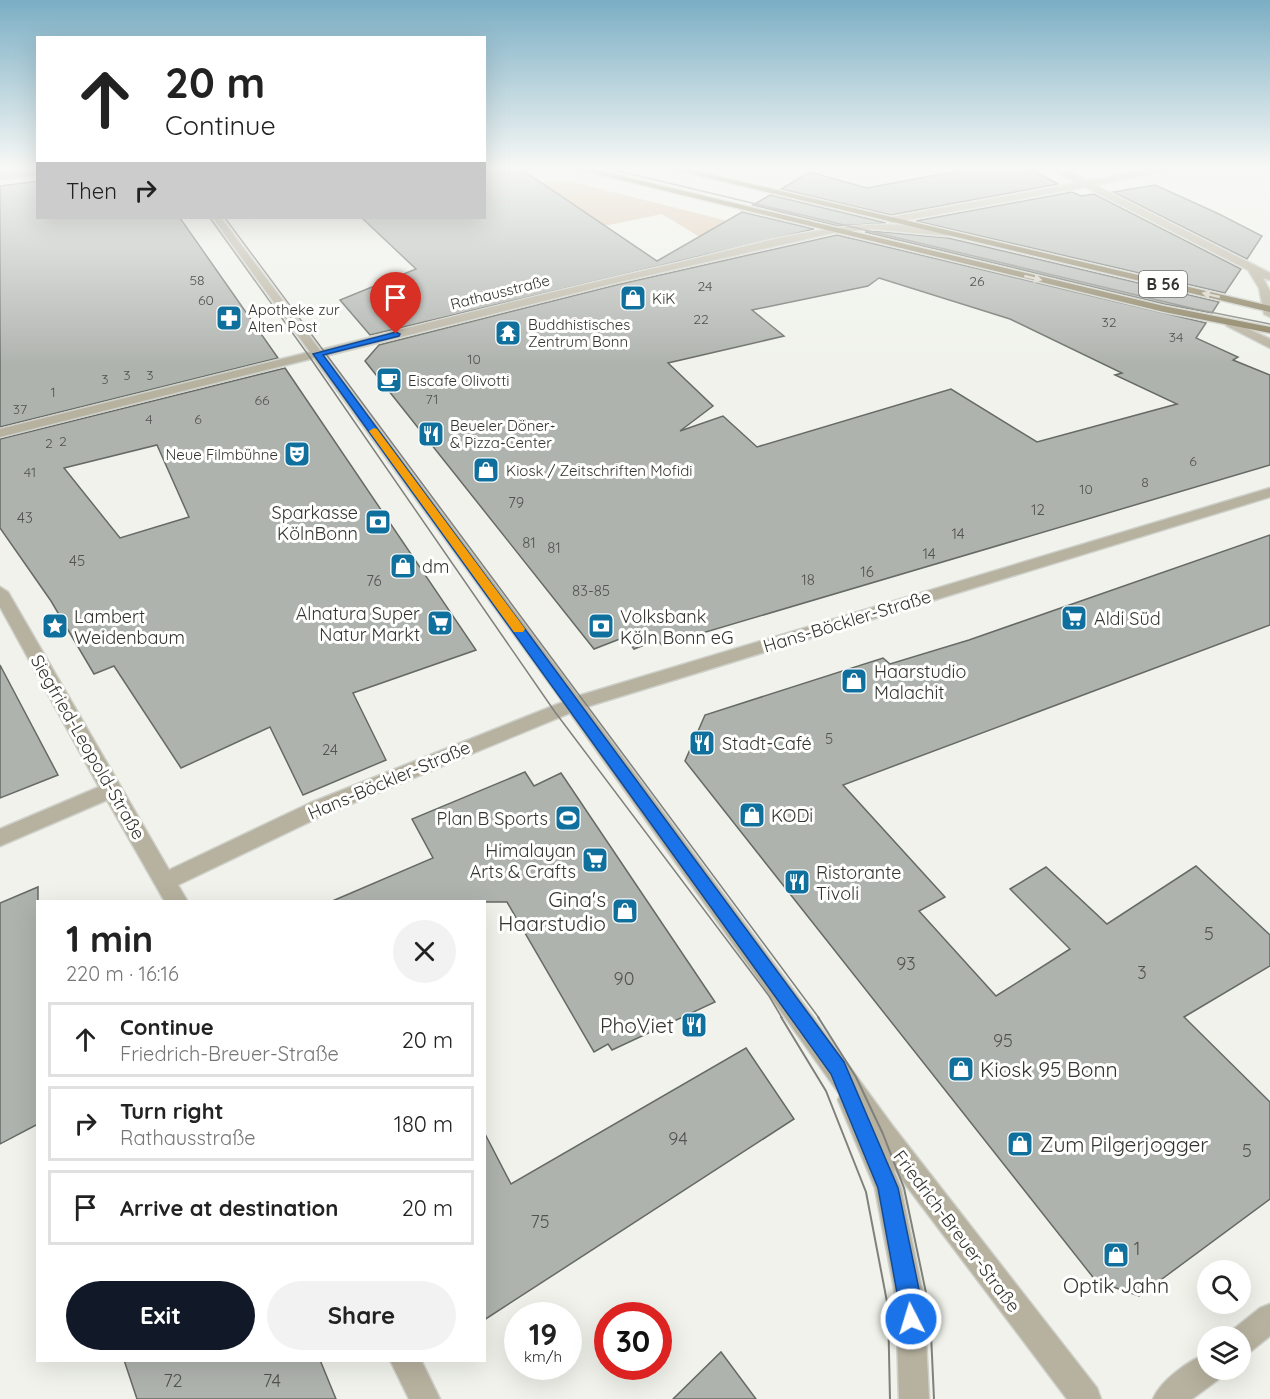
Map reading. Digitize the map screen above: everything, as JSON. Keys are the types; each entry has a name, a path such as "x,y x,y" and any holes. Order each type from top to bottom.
{"main road":[{"name":"B 56","path":"851,234 1231,324 1270,330"},
{"name":"B 56","path":"951,234 1269,310"}],"street":[{"name":"Friedrich-Breuer-Straße","path":"229,234 574,704 884,1134 1086,1399"},
{"name":"Rathausstraße","path":"0,433 615,280 814,234"},
{"path":"1184,234 1270,277"},
{"path":"1253,270 1264,288 1269,310"},
{"path":"1231,324 1270,344"},
{"name":"Hans-Böckler-Straße","path":"167,881 317,809 574,704 1270,492"},
{"name":"Siegfried-Leopold-Straße","path":"0,592 111,790 167,881 176,900"},
{"path":"0,838 111,790"},
{"path":"838,1068 888,1188 910,1299 914,1399"},
{"path":"1251,1333 1270,1318"},
{"path":"406,1362 424,1399"},
{"path":"1168,1399 1197,1377"}],"shaded area":[{"path":"496,234 565,234 499,248"},
{"path":"695,234 744,234 708,242"}],"building":[{"path":"0,234 191,234 278,358 0,427"},
{"path":"379,234 618,234 657,261 703,234 792,234 370,335 340,300 416,269"},
{"path":"874,234 948,238 1219,302 1212,313 1164,304"},
{"path":"973,234 1173,234 1241,269 1225,293"},
{"path":"1198,234 1262,236 1247,259"},
{"path":"837,235 1206,323 1196,338 1238,357 1233,360 1270,375 1270,465 662,645 657,640 634,649 625,637 594,649 365,361 379,345 616,285","holes":["879,278 1010,319 1122,373 1115,375 1177,404 1037,442 951,389 757,447 723,416 680,431 713,406 668,363 784,336 752,310 868,286"]},
{"path":"285,368 476,650 353,693 386,760 303,795 270,727 181,768 114,666 94,674 51,601 0,528 0,439","holes":["157,445 189,517 120,538 64,468"]},
{"path":"1270,535 1270,625 843,785 945,897 919,911 996,996 1070,949 1010,889 1046,867 1107,924 1196,866 1270,935 1270,966 1184,1017 1270,1102 1270,1199 1139,1296 1096,1281 685,761 705,715 883,658 890,664 969,640"},
{"path":"0,665 58,775 0,798"},
{"path":"525,772 534,786 561,773 715,1002 612,1050 608,1044 594,1052 507,902 335,900 433,858 412,819"},
{"path":"38,887 38,900 36,900 36,1125 0,1144 0,903"},
{"path":"746,1048 794,1119 512,1302 504,1302 504,1307 486,1319 486,1136 511,1184"},
{"path":"721,1352 756,1399 673,1399"},
{"path":"125,1362 321,1362 336,1399 137,1399"}],"tram line":[{"path":"222,234 309,356 555,712 769,996 782,1018"},
{"path":"237,234 819,1018"},
{"path":"883,234 1195,309 1270,324"},
{"path":"781,1017 826,1091 866,1192 888,1307 890,1399"},
{"path":"818,1017 856,1077 883,1134 904,1188 930,1312 934,1399"}],"slow traffic":[{"path":"374,431 519,629"}],"place":[{"name":"KiK","path":"633,298"},
{"name":"Apotheke zur Alten Post","path":"229,318"},
{"name":"Buddhistisches Zentrum Bonn","path":"508,333"},
{"name":"Eiscafe Olivotti","path":"389,380"},
{"name":"Beueler Döner- & Pizza-Center","path":"431,434"},
{"name":"Neue Filmbühne","path":"297,454"},
{"name":"Kiosk / Zeitschriften Mofidi","path":"486,470"},
{"name":"Sparkasse KölnBonn","path":"378,522"},
{"name":"dm","path":"403,566"},
{"name":"Aldi Süd","path":"1074,618"},
{"name":"Alnatura Super Natur Markt","path":"440,623"},
{"name":"Lambert Weidenbaum","path":"55,626"},
{"name":"Volksbank Köln Bonn eG","path":"601,626"},
{"name":"Haarstudio Malachit","path":"854,681"},
{"name":"Stadt-Café","path":"702,743"},
{"name":"KODi","path":"752,815"},
{"name":"Plan B Sports","path":"568,818"},
{"name":"Himalayan Arts & Crafts","path":"595,860"},
{"name":"Ristorante Tivoli","path":"797,882"},
{"name":"Gina's Haarstudio","path":"625,911"},
{"name":"PhoViet","path":"694,1025"},
{"name":"Kiosk 95 Bonn","path":"961,1069"},
{"name":"Zum Pilgerjogger","path":"1020,1144"},
{"name":"Optik Jahn","path":"1116,1255"}],"route":[{"path":"396,334 318,354 838,1068 888,1188 910,1299 911,1319"}]}
